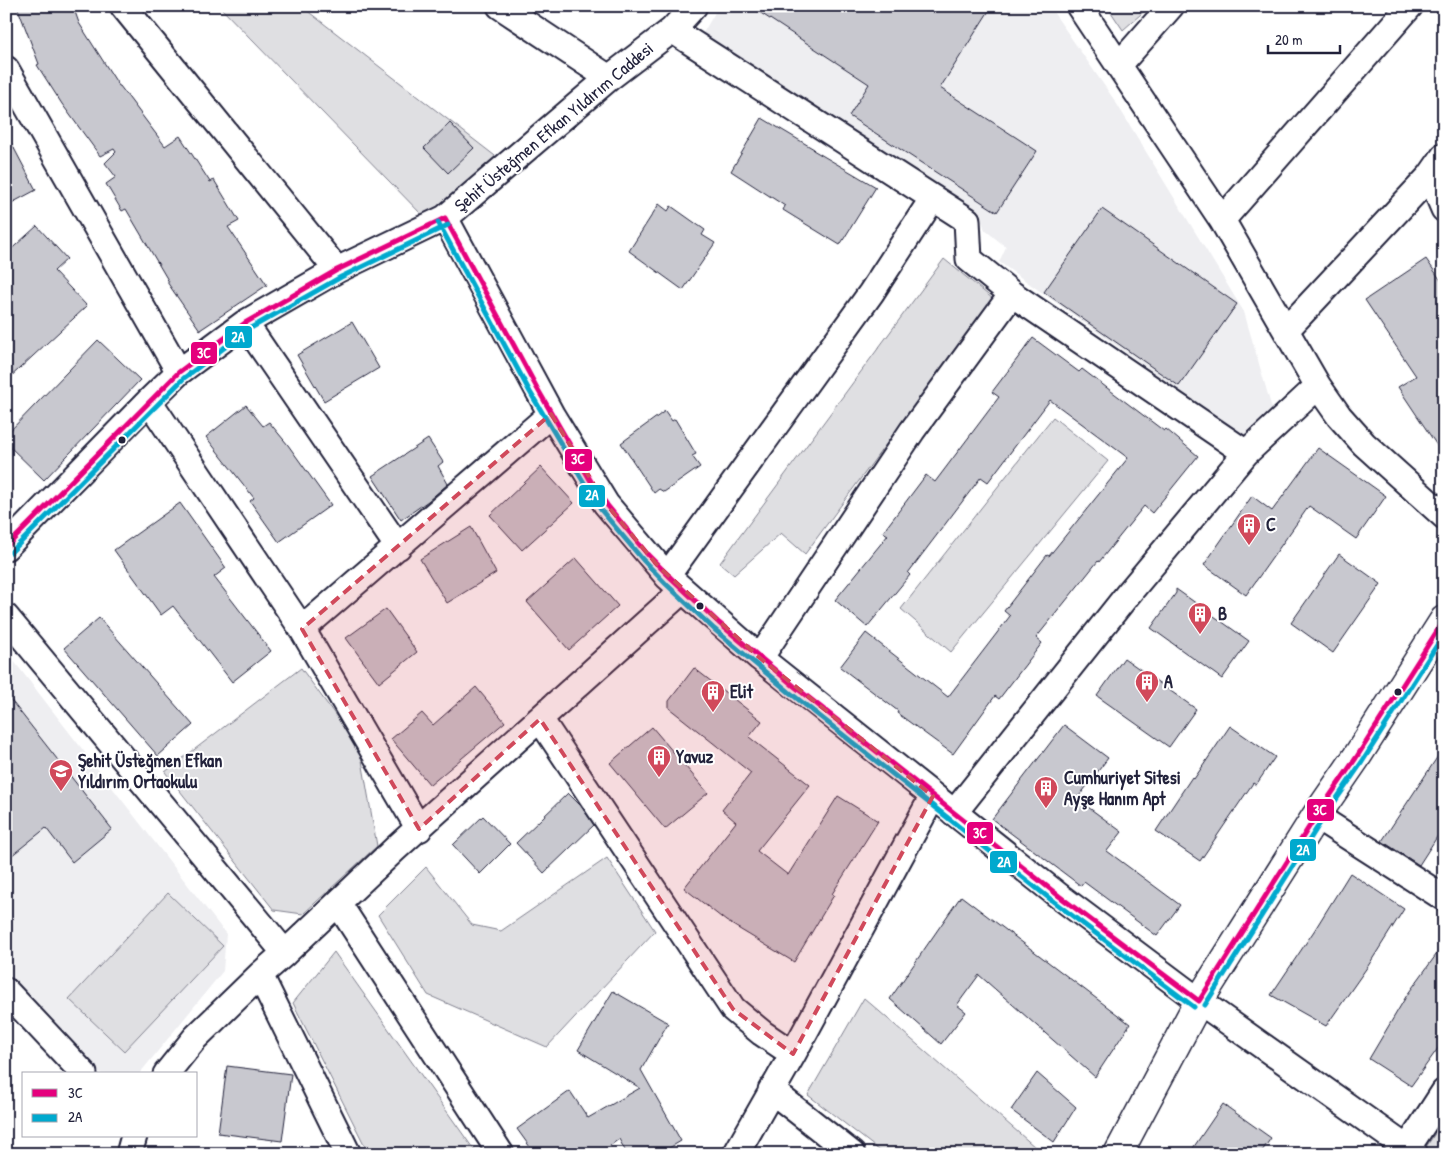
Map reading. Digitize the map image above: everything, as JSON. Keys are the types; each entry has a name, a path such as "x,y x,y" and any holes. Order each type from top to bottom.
{"main road":[{"path":"1118,1154 1199,1001 1316,816 1356,758 1444,620"}],"street":[{"path":"123,6 337,270"},
{"path":"500,6 610,78"},
{"name":"Şehit Üsteğmen Efkan Yıldırım Caddesi","path":"6,547 149,401 180,372 246,323 337,270 445,218 610,78 672,30 694,6"},
{"path":"1080,6 1222,220 1318,386 1339,416 1364,444 1444,516"},
{"path":"1119,65 1171,6"},
{"path":"1222,220 1410,6"},
{"path":"672,30 967,220 969,259 1012,294 1246,452"},
{"path":"6,70 180,372"},
{"path":"1286,330 1437,166"},
{"path":"1437,166 1444,210"},
{"path":"168,1072 195,1038 260,975 395,849 540,719 675,583 933,198"},
{"path":"445,218 552,414 606,504 675,583 760,658 1059,896 1199,1001 1411,1151 1444,1092"},
{"path":"760,658 912,431 1012,294"},
{"path":"246,323 398,546"},
{"path":"954,813 1128,594 1246,452 1318,386"},
{"path":"149,401 302,629 419,829"},
{"path":"302,629 552,414"},
{"path":"6,617 285,953"},
{"path":"540,719 733,1009 793,1054"},
{"path":"736,1154 793,1054 933,796"},
{"path":"1316,816 1444,898"},
{"path":"338,903 501,1154"},
{"path":"260,975 348,1154"},
{"path":"6,990 82,1072"},
{"path":"772,1090 852,1154"},
{"path":"129,1154 133,1138"}],"highlighted area":[{"path":"551,414 606,504 658,566 760,658 933,796 793,1054 733,1009 540,719 419,829 302,629"}],"shaded area":[{"path":"219,6 301,6 499,159 424,217"},
{"path":"719,6 1049,6 1115,101 1244,312 1275,419 1247,439 999,262 1006,247 985,230 978,210 703,33"},
{"path":"1107,6 1150,6 1123,30"},
{"path":"944,259 993,299 805,554 781,533 734,575 720,563"},
{"path":"1053,417 1108,461 951,652 901,609"},
{"name":"Şehit Üsteğmen Efkan Yıldırım Ortaokulu","path":"6,651 226,934 223,971 141,1072 99,1072 6,971"},
{"path":"301,668 360,749 377,846 303,914 274,910 165,772"},
{"path":"607,858 655,931 547,1047 428,995 378,915 426,867 472,925 501,931"},
{"path":"168,893 223,946 124,1051 69,999"},
{"path":"334,952 477,1154 369,1154 293,1003"},
{"path":"864,998 1043,1154 884,1154 808,1095"},
{"path":"1444,1120 1444,1154 1437,1154 1426,1147"}],"building":[{"path":"17,6 73,6 79,23 119,86 165,146 180,136 210,182 214,180 239,221 228,227 267,285 200,330 167,282 169,282 126,209 122,211 106,184 116,177 105,163 116,152 114,149 100,156 62,104 37,65 39,64"},
{"path":"750,6 992,6 940,88 1037,151 997,212 849,116 869,84"},
{"path":"762,118 876,187 840,245 783,210 785,206 731,171"},
{"path":"450,123 474,148 448,173 424,148"},
{"path":"6,133 36,190 6,206"},
{"path":"659,204 668,211 671,206 705,230 702,235 715,243 683,290 629,251"},
{"path":"1102,209 1237,304 1179,386 1044,292"},
{"path":"37,226 67,259 54,271 87,306 6,381 6,254"},
{"path":"1426,259 1444,285 1444,456 1398,387 1416,376 1365,300"},
{"path":"352,322 379,368 324,401 297,355"},
{"path":"1033,338 1079,372 1082,369 1164,431 1166,429 1198,456 1152,513 1144,506 1098,561 1036,638 1042,643 999,699 995,696 953,754 897,713 898,711 840,667 866,633 948,697 1010,616 1004,611 1047,555 1049,556 1128,458 1050,400 988,482 981,477 908,573 910,575 867,627 835,600 888,535 883,532 926,475 935,482 999,397 992,392"},
{"path":"98,340 140,380 44,480 6,443 6,435"},
{"path":"246,405 263,426 269,422 331,505 279,542 250,501 254,498 206,437"},
{"path":"665,411 672,421 675,419 696,454 692,456 700,467 664,492 659,489 654,493 621,443"},
{"path":"428,439 443,462 438,466 448,484 401,520 372,476"},
{"path":"1318,448 1386,496 1356,539 1309,506 1246,595 1204,565 1252,496 1272,511"},
{"path":"541,467 574,503 522,550 490,515"},
{"path":"180,503 226,568 214,577 271,651 232,682 173,606 161,615 114,550"},
{"path":"471,527 496,573 447,603 420,559"},
{"path":"1339,554 1381,584 1333,653 1291,623"},
{"path":"576,558 618,606 569,650 527,602"},
{"name":"B","path":"1176,589 1249,641 1222,679 1151,628 1176,593"},
{"path":"386,609 417,652 379,683 346,638"},
{"path":"99,618 193,725 158,756 64,648"},
{"name":"A","path":"1124,658 1196,709 1169,747 1097,696"},
{"path":"694,668 762,721 749,737 810,785 757,851 788,875 838,796 878,821 832,894 834,895 794,962 726,921 684,888 736,822 722,810 751,773 669,708 669,701"},
{"path":"476,687 505,722 430,785 391,739 422,713 433,725"},
{"path":"6,694 112,829 72,862 46,828 6,860"},
{"name":"Cumhuriyet Sitesi Ayşe Hanım Apt","path":"1064,725 1108,758 1077,799 1122,832 1107,851 1180,905 1157,936 1084,882 1081,886 992,819"},
{"path":"1230,726 1275,757 1256,785 1253,783 1200,861 1156,831 1192,777 1194,779"},
{"name":"Yavuz","path":"652,727 708,793 665,829 610,763"},
{"path":"1444,747 1444,826 1419,865 1382,841"},
{"path":"568,793 581,806 594,825 544,873 516,843"},
{"path":"483,816 510,844 480,874 453,845"},
{"path":"1350,873 1404,909 1368,966 1326,1026 1271,995"},
{"path":"961,896 1130,1024 1095,1077 979,975 957,1005 966,1012 941,1044 890,999"},
{"path":"1444,944 1444,1040 1411,1086 1369,1059 1407,995"},
{"path":"613,991 668,1023 641,1070 681,1141 659,1154 627,1154 619,1139 599,1154 535,1154 517,1129 570,1091 588,1118 640,1088 578,1050"},
{"path":"227,1066 291,1074 282,1141 218,1133"},
{"path":"1037,1073 1076,1107 1054,1142 1011,1110"},
{"path":"1223,1104 1271,1138 1260,1154 1189,1154"}],"transit line":[{"name":"3C","path":"445,218 537,388 592,483 607,505 648,555 719,623 794,686 1059,896 1199,1001"},
{"name":"3C","path":"6,547 179,372 245,323 337,270 445,218"},
{"name":"2A","path":"438,222 530,392 601,510 666,584 714,629 789,692 1054,902 1194,1007"},
{"name":"2A","path":"11,552 184,378 249,329 341,277 448,225"},
{"name":"3C","path":"1199,1001 1316,816 1356,758 1444,620"},
{"name":"2A","path":"1205,1005 1322,820 1362,762 1444,634"}],"place":[{"name":"C","path":"1249,546"},
{"name":"B","path":"1200,635"},
{"name":"A","path":"1147,703"},
{"name":"Elit","path":"713,713"},
{"name":"Yavuz","path":"659,778"},
{"name":"Şehit Üsteğmen Efkan Yıldırım Ortaokulu","path":"61,792"},
{"name":"Cumhuriyet Sitesi Ayşe Hanım Apt","path":"1046,809"}]}
